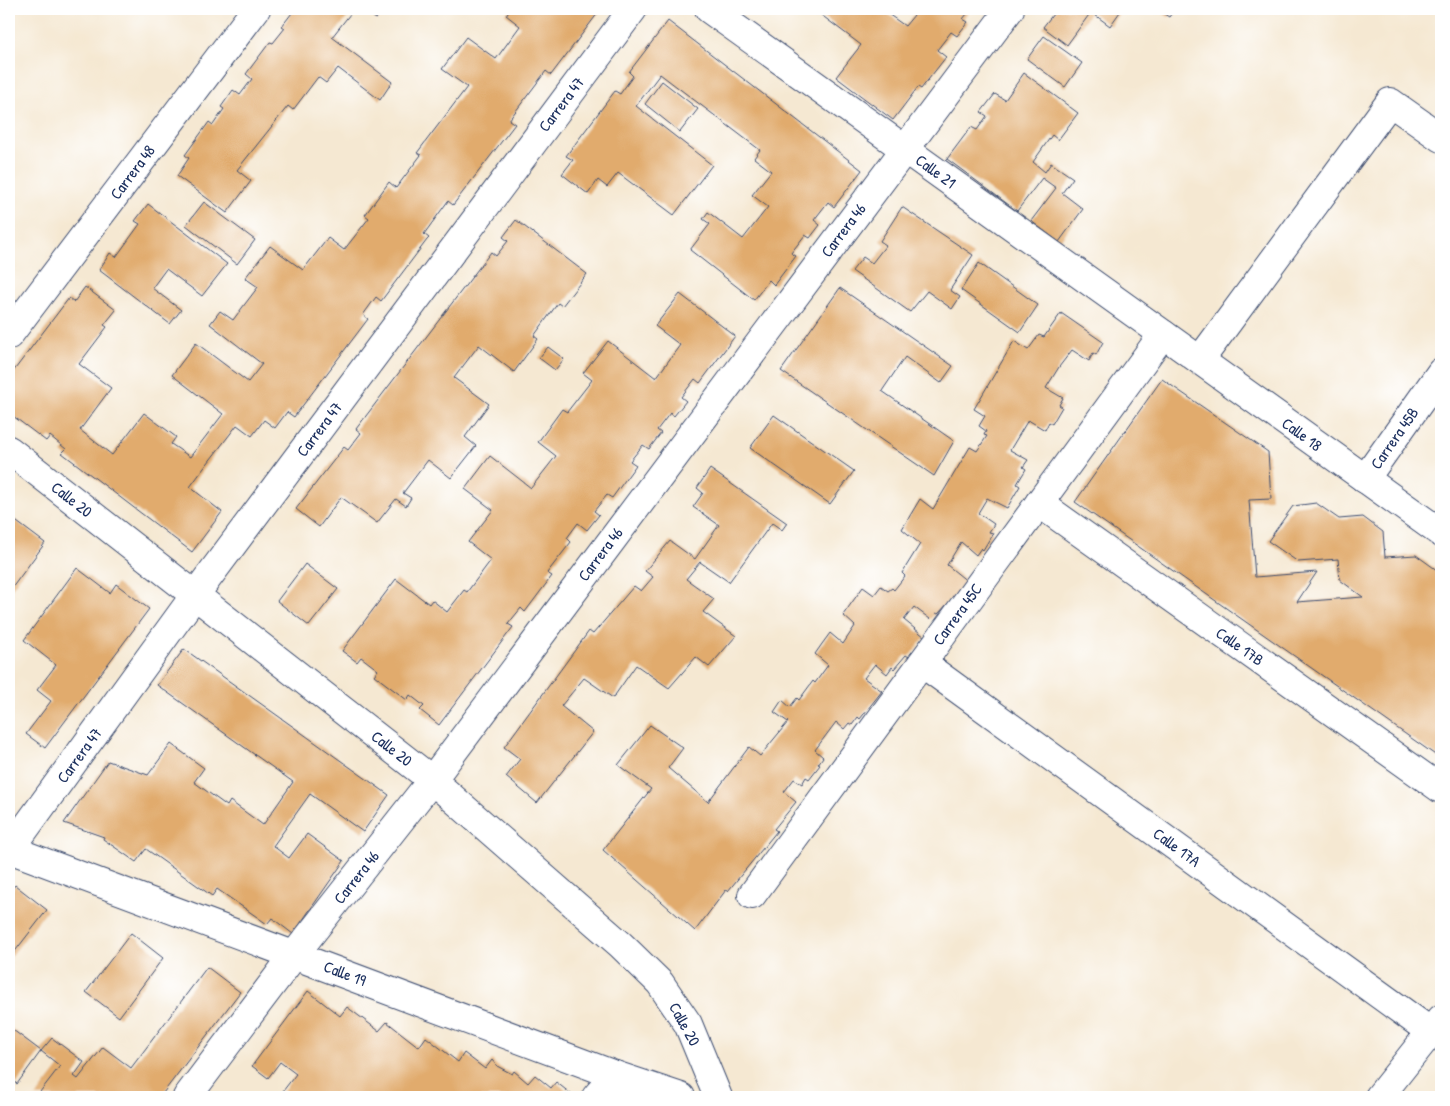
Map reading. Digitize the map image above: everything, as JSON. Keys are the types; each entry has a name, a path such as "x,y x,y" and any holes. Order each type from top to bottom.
{"street":[{"name":"Carrera 48","path":"9,335 256,9"},
{"name":"Carrera 47","path":"9,850 195,595 633,9"},
{"name":"Calle 21","path":"709,9 1163,334"},
{"name":"Carrera 46","path":"187,1097 295,954 432,780 1010,9"},
{"path":"1200,360 1390,102 1441,138"},
{"name":"Calle 18","path":"1163,334 1441,534"},
{"name":"Carrera 45C","path":"752,895 1163,334"},
{"name":"Carrera 45B","path":"1365,479 1441,372"},
{"name":"Calle 20","path":"9,450 432,780 621,945 660,984 688,1024 718,1097"},
{"name":"Calle 17B","path":"1039,503 1441,789"},
{"name":"Calle 17A","path":"922,663 1436,1025"},
{"name":"Calle 19","path":"9,850 295,954 615,1075 681,1097"},
{"path":"1379,1097 1436,1025"},
{"path":"596,1097 615,1075"}],"building":[{"path":"295,9 354,9 332,37 392,82 380,100 338,68 326,83 318,77 293,110 288,106 237,170 251,181 227,213 177,176 189,158 185,155 209,122 213,125 224,109 221,107 233,90 240,95 252,79 246,74 270,42 273,43 285,28 282,26"},
{"path":"362,9 384,9 376,19"},
{"path":"510,9 601,9 551,75 546,71 509,120 515,124 453,205 448,201 424,234 429,238 381,301 376,297 363,315 368,319 294,417 287,412 275,428 264,420 252,436 237,425 204,468 190,487 222,512 192,552 62,453 66,449 50,436 46,441 9,413 9,377 69,298 74,302 85,287 116,310 104,325 107,327 79,364 111,388 80,430 112,455 144,413 176,437 171,444 190,457 223,414 172,375 196,343 248,382 262,364 210,324 220,311 233,320 258,287 245,278 270,246 303,270 328,238 344,250 369,218 365,215 389,182 396,188 421,155 417,153 467,87 442,69 466,37 496,59 520,26 506,15"},
{"path":"824,9 881,9 905,26 919,9 971,9 963,19 968,22 957,36 951,32 937,50 946,57 921,89 918,87 893,120 836,77 861,45 820,14"},
{"path":"1057,9 1122,9 1110,26 1091,12 1067,45 1043,27"},
{"path":"1156,9 1175,9 1169,17"},
{"path":"668,21 862,170 834,207 828,202 814,220 820,225 810,238 805,235 791,253 796,256 774,285 769,280 754,300 690,250 710,224 703,219 708,212 743,239 768,207 752,195 771,171 754,158 760,150 660,74 636,106 712,165 674,215 618,173 607,187 598,180 588,194 562,174 573,160 566,156 615,91 620,94 633,76 629,72"},
{"path":"1044,36 1082,63 1065,87 1027,59"},
{"path":"1024,73 1078,113 1058,140 1052,135 1033,162 1045,172 1051,163 1073,178 1062,193 1083,209 1059,242 1031,221 1056,188 1042,178 1017,211 947,159 971,127 977,130 987,116 981,112 995,94 1005,100"},
{"path":"662,81 698,109 680,132 645,104"},
{"path":"204,202 255,240 237,264 186,225"},
{"path":"148,204 227,264 202,296 166,269 152,288 181,310 170,324 99,270 110,253 116,257 140,224 135,221"},
{"path":"902,207 973,255 950,290 960,297 952,309 927,291 910,312 852,271 863,257 872,263 886,245 880,241"},
{"path":"516,220 587,274 562,306 558,303 534,336 538,339 514,372 479,345 454,378 489,404 465,437 476,446 451,478 428,460 403,493 411,498 406,506 396,499 377,523 341,497 319,527 296,509 344,447 348,450 361,433 356,429 491,252 496,256 508,241 503,237"},
{"path":"979,263 1038,305 1020,332 961,290"},
{"path":"840,288 953,366 941,383 905,357 882,391 954,441 934,476 781,371"},
{"path":"680,294 735,336 700,383 695,379 681,397 686,401 674,416 670,413 657,430 661,433 649,449 643,445 630,461 636,465 612,498 607,495 594,511 599,515 587,530 578,523 567,538 571,542 547,573 552,576 525,612 521,608 508,624 513,627 439,725 420,710 424,706 410,695 407,700 374,675 378,670 361,657 357,662 342,651 396,579 429,604 432,600 447,612 464,590 467,592 491,560 468,542 493,510 465,489 490,456 531,488 556,456 538,442 562,409 567,412 592,380 583,373 608,341 656,378 680,345 655,326"},
{"path":"1061,313 1103,342 1096,355 1093,353 1089,361 1072,350 1046,388 1063,398 1059,405 1062,407 1052,424 1049,422 1045,430 1028,420 1010,450 1028,460 1023,467 1026,469 1017,484 1020,486 1007,508 987,498 978,513 994,524 989,532 993,533 983,550 981,548 976,555 961,542 947,565 968,582 952,602 950,601 938,614 936,613 930,619 914,607 904,620 925,637 909,657 906,655 887,674 875,664 864,678 882,691 860,719 858,717 852,725 849,723 844,729 836,722 815,750 823,757 818,764 820,765 809,779 806,777 802,784 794,779 784,792 796,802 774,829 777,831 728,891 726,890 695,931 603,850 651,789 618,765 650,725 683,748 668,768 708,802 749,747 760,756 788,722 774,712 782,700 790,707 797,698 799,700 813,681 815,683 828,665 815,654 830,633 843,644 855,626 843,615 863,587 874,595 881,586 888,591 892,588 894,590 905,576 902,573 920,544 902,529 920,499 933,509 970,447 977,451 987,436 984,435 986,431 979,426 985,416 974,409 1014,341 1028,350 1039,335 1044,337"},
{"path":"548,347 564,359 555,370 539,358"},
{"path":"1162,379 1268,452 1271,499 1249,500 1255,577 1317,572 1297,602 1363,597 1340,580 1338,559 1298,562 1268,541 1293,506 1316,503 1339,519 1363,517 1383,532 1385,557 1416,555 1441,573 1441,759 1075,502"},
{"path":"774,415 854,471 830,504 750,448"},
{"path":"710,469 787,523 782,530 772,523 729,582 700,562 686,579 714,599 703,612 736,636 709,667 696,657 669,688 636,665 613,698 584,678 561,706 593,732 537,803 506,777 520,759 504,747 589,631 593,634 634,586 641,591 653,577 645,571 670,541 695,559 719,525 693,507 703,493 697,488"},
{"path":"9,516 45,543 9,592"},
{"path":"305,564 338,589 309,626 277,601"},
{"path":"77,568 110,593 116,584 149,609 45,748 26,734 51,701 37,690 56,665 24,640"},
{"path":"184,649 389,795 363,832 310,794 273,846 289,858 307,834 344,861 293,934 272,918 267,924 217,889 212,896 146,849 136,862 103,839 104,837 64,823 108,761 148,775 171,744 204,768 194,782 227,806 230,801 263,825 293,782 157,685"},
{"path":"15,885 47,910 9,959 9,893"},
{"path":"131,933 163,958 119,1017 86,992"},
{"path":"207,967 240,992 160,1097 36,1097 60,1066 41,1051 52,1038 84,1062 74,1076 78,1079 103,1047 131,1068"},
{"path":"308,991 340,1016 347,1007 379,1031 387,1022 419,1047 426,1037 458,1062 464,1053 485,1069 492,1060 497,1066 512,1074 514,1071 528,1083 535,1075 551,1088 556,1082 575,1097 337,1097 333,1094 330,1097 291,1097 283,1091 296,1074 280,1062 268,1078 252,1066"},
{"path":"9,1027 41,1051 17,1084 9,1078"}]}
